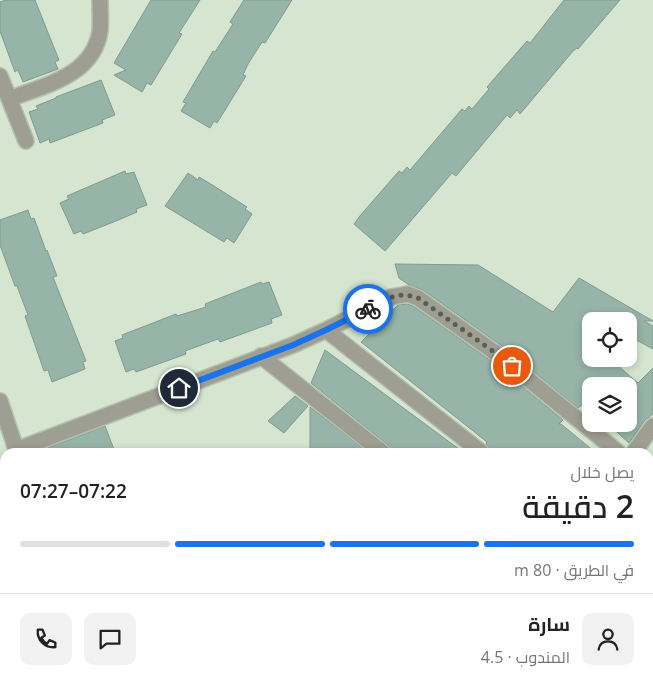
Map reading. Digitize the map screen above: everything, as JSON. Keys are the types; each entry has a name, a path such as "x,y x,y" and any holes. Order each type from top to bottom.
{"street":[{"path":"9,99 68,76 86,62 93,52 99,36 100,0"},
{"path":"0,76 26,141"},
{"path":"25,448 293,345 391,297 408,294 418,298 497,354 613,448"},
{"path":"326,330 477,448"},
{"path":"261,356 377,448"},
{"path":"0,401 16,448"},
{"path":"637,448 653,426"}],"building":[{"path":"6,0 35,0 59,60 55,62 58,69 23,82 18,70 15,72 0,31 0,2"},
{"path":"151,0 200,0 179,33 182,34 151,85 147,83 142,92 114,75 126,70 114,63"},
{"path":"244,0 292,0 265,43 262,42 248,64 243,75 246,76 217,123 214,121 210,128 181,111 186,103 183,102 213,51 215,52 233,24 230,22"},
{"path":"564,0 620,0 578,49 573,51 520,114 517,110 510,118 507,115 456,176 452,173 385,251 354,224 399,171 402,173 407,167 410,170 462,109 465,111 469,106 472,109 489,89 487,87 527,41 530,43"},
{"path":"101,80 115,115 102,120 103,123 50,143 49,139 40,143 29,112 38,109 36,106 56,97"},
{"path":"125,171 126,174 134,172 147,205 136,209 137,212 116,221 83,234 81,231 74,234 60,203 69,199 67,196"},
{"path":"188,173 198,180 199,177 247,207 245,209 252,214 234,243 227,238 224,242 165,206"},
{"path":"28,210 31,219 34,218 57,276 53,277 86,361 83,362 85,369 52,382 48,370 44,371 25,316 28,315 0,245 0,220"},
{"path":"395,264 478,265 553,312 579,278 653,321 644,321 653,326 653,349 637,340 637,312 582,312 582,367 619,367 631,377 582,377 582,405 578,408 502,346 423,290 409,285 399,278"},
{"path":"261,282 262,284 269,282 282,315 271,319 272,323 220,342 218,339 185,351 186,354 136,372 134,369 126,372 115,341 123,338 122,335 176,314 177,316 206,307 205,304"},
{"path":"407,304 413,306 491,361 563,420 559,424 590,448 489,448 486,444 487,442 361,342 398,305"},
{"path":"325,350 458,448 389,448 311,383"},
{"path":"653,368 653,414 645,420 637,432 637,382"},
{"path":"295,396 308,406 284,433 268,421"},
{"path":"310,407 363,448 310,448"},
{"path":"105,426 113,448 48,448"},
{"path":"617,432 637,432 629,443"}],"way so far":[{"path":"368,309 391,297 408,294 418,298 512,366"}],"route":[{"path":"179,388 293,345 368,309"}]}
